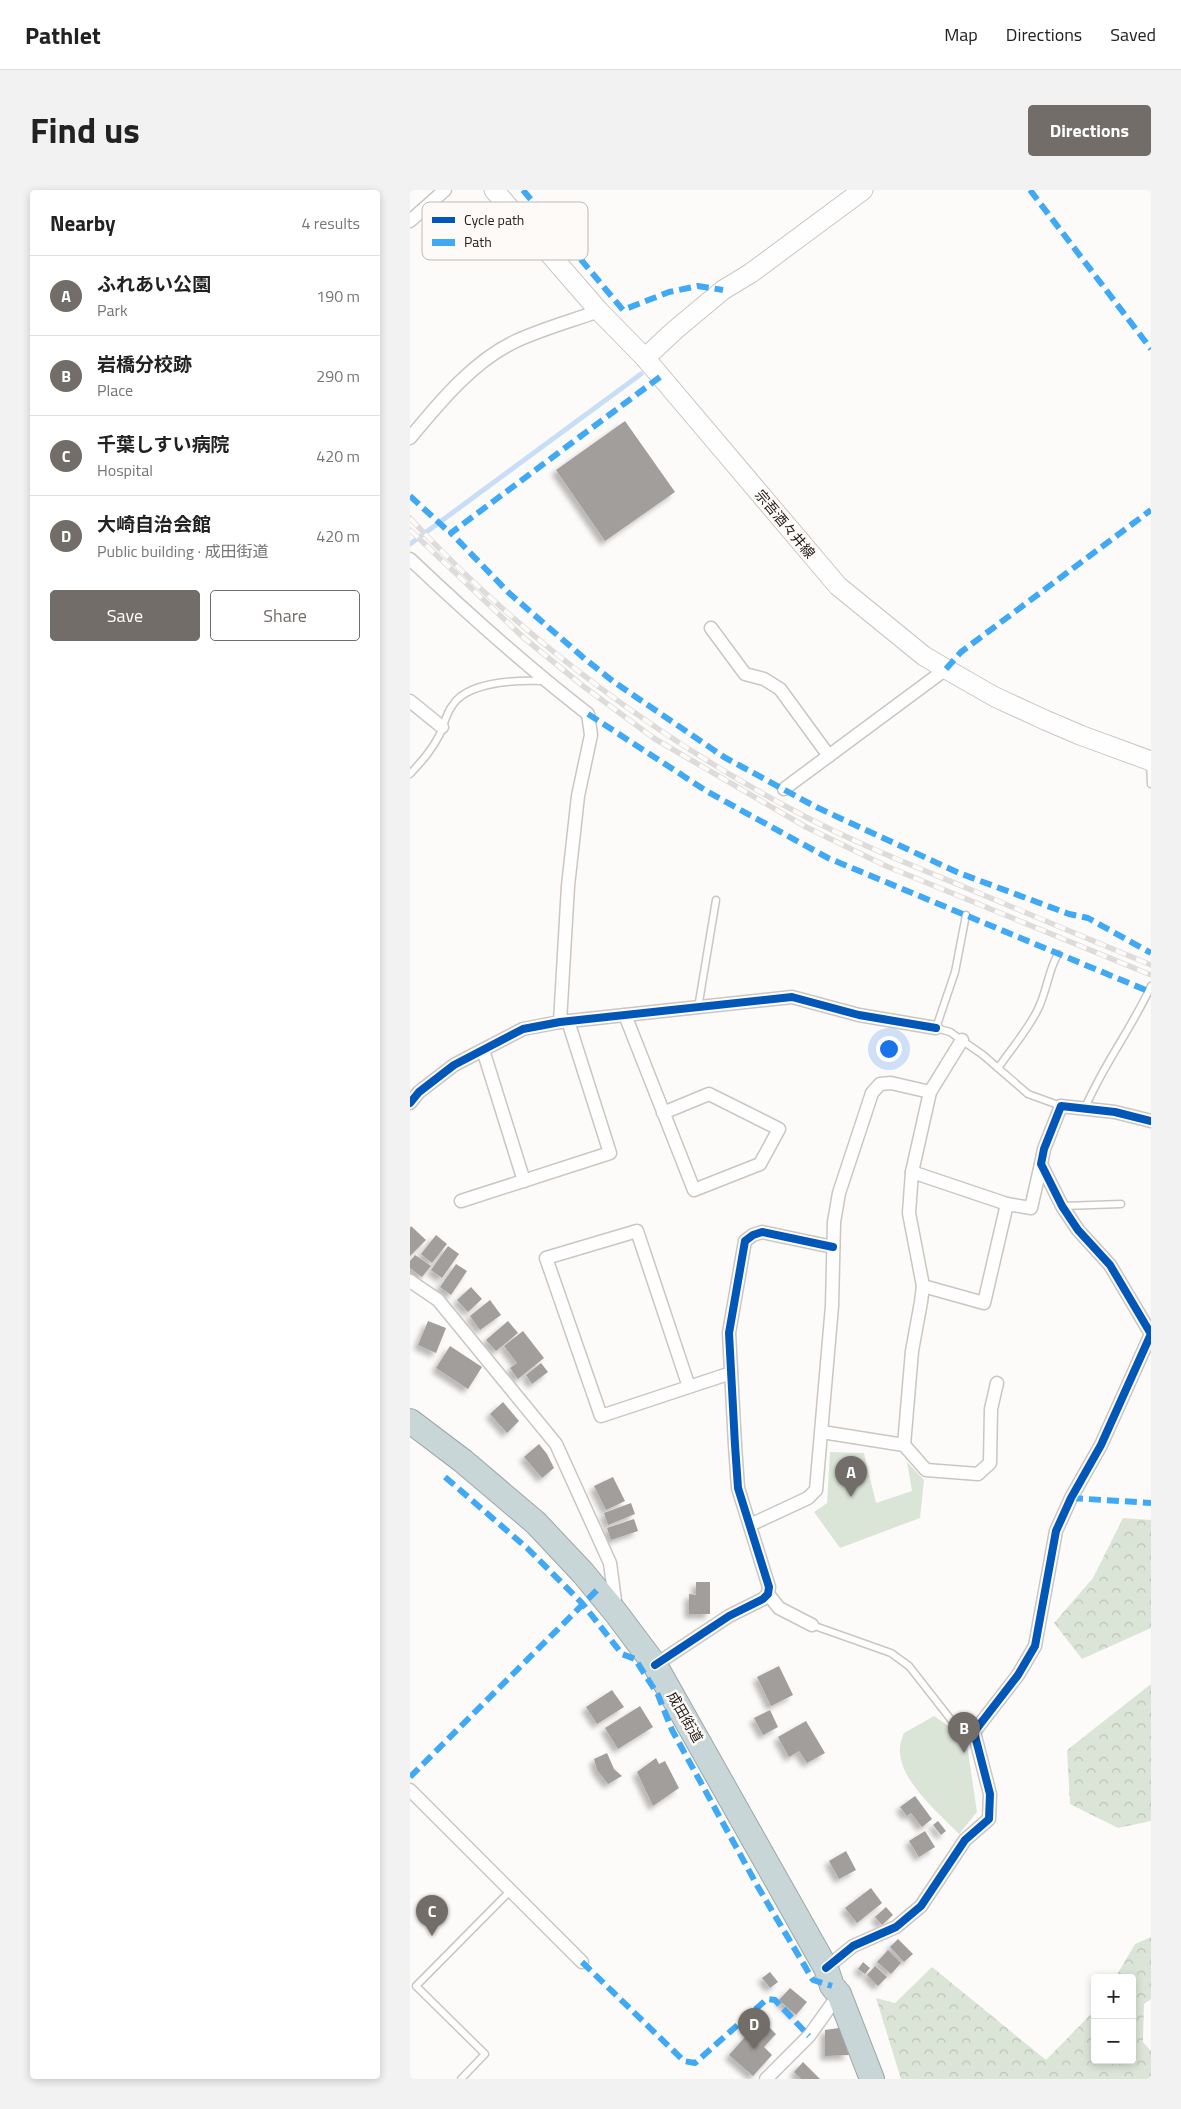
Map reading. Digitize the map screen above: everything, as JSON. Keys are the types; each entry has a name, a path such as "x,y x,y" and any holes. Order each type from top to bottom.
{"highway":[{"name":"成田街道","path":"410,1421 463,1461 536,1523 583,1573 655,1665 826,1968 832,1986 839,1994 872,2079"}],"main road":[{"name":"宗吾酒々井線","path":"494,190 504,202"},
{"path":"645,358 723,290 750,273 863,190"},
{"name":"宗吾酒々井線","path":"555,260 599,311 645,358 838,586 924,656 995,697 1080,735 1150,761"}],"street":[{"path":"431,202 445,190"},
{"path":"410,221 422,210"},
{"path":"410,438 432,411 472,372 496,353 516,341 599,311"},
{"path":"410,559 481,626 544,680 588,714 591,735 578,796 568,886 564,1022 610,1153 461,1202"},
{"path":"711,628 745,674 764,679 780,689 830,756"},
{"path":"784,789 946,669"},
{"path":"410,700 442,727"},
{"path":"410,1103 419,1092 454,1065 524,1029 564,1022 792,998 859,1015 936,1028"},
{"path":"624,1015 663,1113 694,1190 760,1164 779,1129 709,1094 663,1113"},
{"path":"904,1444 912,1350 922,1302 923,1286 910,1213 912,1172 930,1092 962,1040"},
{"path":"483,1050 524,1181"},
{"path":"750,1525 808,1498 816,1490 832,1306 834,1222 839,1193 872,1093 880,1084 891,1083 930,1092"},
{"path":"912,1172 1007,1204 1031,1208 1044,1149 1062,1106 1085,1108 1151,1120"},
{"path":"826,1968 853,1946 896,1927 921,1906 965,1840 989,1819 990,1794 974,1732 1018,1675 1035,1646 1056,1531 1071,1498 1101,1445 1151,1334 1110,1265 1078,1230 1062,1206 1041,1164"},
{"path":"923,1286 984,1303 1007,1204"},
{"path":"689,1387 637,1230 546,1258 601,1416 689,1387 731,1373"},
{"path":"655,1665 729,1616 768,1594 769,1587 738,1488 728,1333 745,1241 753,1235 762,1232 833,1247"},
{"path":"410,1282 438,1300 556,1444 610,1562 616,1613"},
{"path":"822,1432 904,1444 926,1470 978,1474 990,1463 991,1409 998,1383"},
{"path":"768,1594 779,1608 812,1625"},
{"path":"410,1790 582,1962"},
{"path":"766,2079 809,2036 839,1994"}],"lane":[{"path":"410,774 427,757 451,706 461,694 494,684 544,680"},
{"path":"1150,761 1151,784"},
{"path":"698,1008 716,900"},
{"path":"966,915 955,972 936,1028 950,1032 962,1040 1028,1094 1062,1106"},
{"path":"998,1068 1037,1012 1051,967 1058,954"},
{"path":"1085,1108 1103,1069 1151,986"},
{"path":"1062,1206 1121,1204"},
{"path":"812,1625 891,1653 908,1666 952,1721 974,1732"},
{"path":"461,2079 485,2054 416,1986 510,1891"}],"green space":[{"path":"830,1452 864,1453 876,1503 912,1491 907,1462 924,1480 920,1518 840,1548 814,1512 827,1503"},
{"path":"1123,1518 1151,1520 1151,1628 1082,1659 1054,1623 1093,1578"},
{"path":"1151,1684 1151,1821 1118,1828 1070,1804 1067,1750"},
{"path":"934,1716 966,1738 977,1812 959,1834 921,1795 906,1772 901,1760 900,1746 904,1733"},
{"path":"1151,1937 1151,1999 1144,2004 1143,2042 1151,2051 1151,2079 901,2079 876,1998 895,2003 932,1967 1046,2060 1091,2014 1091,2064 1136,2064 1136,1974 1117,1974 1135,1944"}],"building":[{"path":"625,421 675,492 605,541 556,470"},
{"path":"411,1226 426,1240 410,1256 410,1228"},
{"path":"436,1235 447,1244 432,1263 421,1254"},
{"path":"448,1246 459,1254 442,1278 431,1270"},
{"path":"415,1255 431,1266 422,1277 410,1268 410,1261"},
{"path":"456,1264 467,1271 451,1295 440,1287"},
{"path":"471,1287 482,1299 468,1312 457,1300"},
{"path":"490,1300 501,1315 480,1330 470,1316"},
{"path":"428,1321 446,1328 436,1353 418,1345"},
{"path":"508,1321 518,1333 496,1351 486,1340"},
{"path":"523,1331 544,1358 518,1379 510,1368 517,1363 504,1346"},
{"path":"450,1346 482,1367 468,1389 436,1368"},
{"path":"541,1363 548,1372 532,1384 526,1375"},
{"path":"503,1402 519,1421 507,1433 490,1414"},
{"path":"539,1444 554,1468 542,1478 524,1457"},
{"path":"613,1477 625,1501 606,1510 594,1486"},
{"path":"631,1503 635,1514 608,1525 604,1513"},
{"path":"634,1519 638,1531 611,1540 607,1528"},
{"path":"696,1582 710,1582 710,1614 689,1614 689,1594 696,1595"},
{"path":"779,1666 793,1695 771,1706 757,1677"},
{"path":"612,1690 624,1707 597,1724 586,1707"},
{"path":"640,1706 653,1727 618,1749 605,1728"},
{"path":"770,1710 778,1727 763,1735 754,1718"},
{"path":"806,1721 825,1753 807,1763 799,1751 789,1757 778,1737"},
{"path":"607,1753 614,1769 622,1776 608,1784 597,1770 594,1759"},
{"path":"656,1758 659,1764 665,1761 679,1788 653,1806 637,1772"},
{"path":"915,1796 932,1819 922,1827 911,1813 907,1816 900,1807"},
{"path":"938,1821 946,1831 941,1835 933,1825"},
{"path":"925,1831 935,1847 919,1857 909,1841"},
{"path":"846,1851 856,1870 839,1879 829,1861"},
{"path":"871,1888 882,1903 857,1923 845,1908"},
{"path":"886,1907 893,1915 882,1925 875,1917"},
{"path":"898,1939 913,1954 904,1962 890,1947"},
{"path":"888,1950 901,1963 891,1974 877,1962"},
{"path":"863,1962 870,1968 865,1974 858,1969"},
{"path":"875,1966 887,1977 878,1986 867,1975"},
{"path":"770,1972 778,1982 770,1988 762,1978"},
{"path":"790,1988 807,2002 796,2015 779,2000"},
{"path":"761,2019 776,2034 764,2047 772,2055 753,2076 729,2055"},
{"path":"839,2028 849,2055 825,2056 825,2030"},
{"path":"803,2062 820,2079 801,2079 794,2072"}],"waterway":[{"path":"410,544 641,374"}],"railway":[{"path":"410,518 453,563 547,646 647,722 700,756 808,818 847,837 1151,965"},
{"path":"410,530 524,638 583,686 655,739 806,827 886,866 1151,975"}],"marked path":[{"path":"523,190 533,202"},
{"path":"1030,190 1151,349"},
{"path":"581,260 623,310 669,292 698,286 723,290"},
{"path":"660,377 451,533 509,593 585,659 614,682 724,757 816,807 959,873 1069,914 1088,918 1151,953"},
{"path":"410,496 447,530"},
{"path":"946,669 961,652 1151,510"},
{"path":"588,714 708,792 828,858 1148,991"},
{"path":"445,1477 527,1548 582,1603 622,1654 635,1659 658,1695 672,1730 758,1887 813,1980 832,1986"},
{"path":"1071,1498 1151,1503"},
{"path":"410,1777 597,1590"},
{"path":"582,1962 684,2061 695,2063 767,1999 775,2000 809,2036"}],"cycle path":[{"path":"410,1103 419,1092 454,1065 523,1029 560,1022 792,997 859,1015 936,1028"},
{"path":"826,1968 853,1946 896,1927 921,1906 965,1840 989,1819 990,1794 974,1732 1018,1675 1035,1646 1056,1531 1071,1498 1101,1445 1151,1334 1110,1265 1078,1230 1062,1206 1041,1164 1044,1149 1061,1106 1115,1112 1151,1121"},
{"path":"655,1665 729,1616 763,1599 768,1594 769,1587 738,1488 735,1445 729,1333 745,1241 753,1235 762,1232 833,1247"}],"place":[{"name":"ふれあい公園","path":"851,1497"},
{"name":"岩橋分校跡","path":"964,1753"},
{"name":"千葉しすい病院","path":"432,1936"},
{"name":"大崎自治会館","path":"754,2049"}]}
